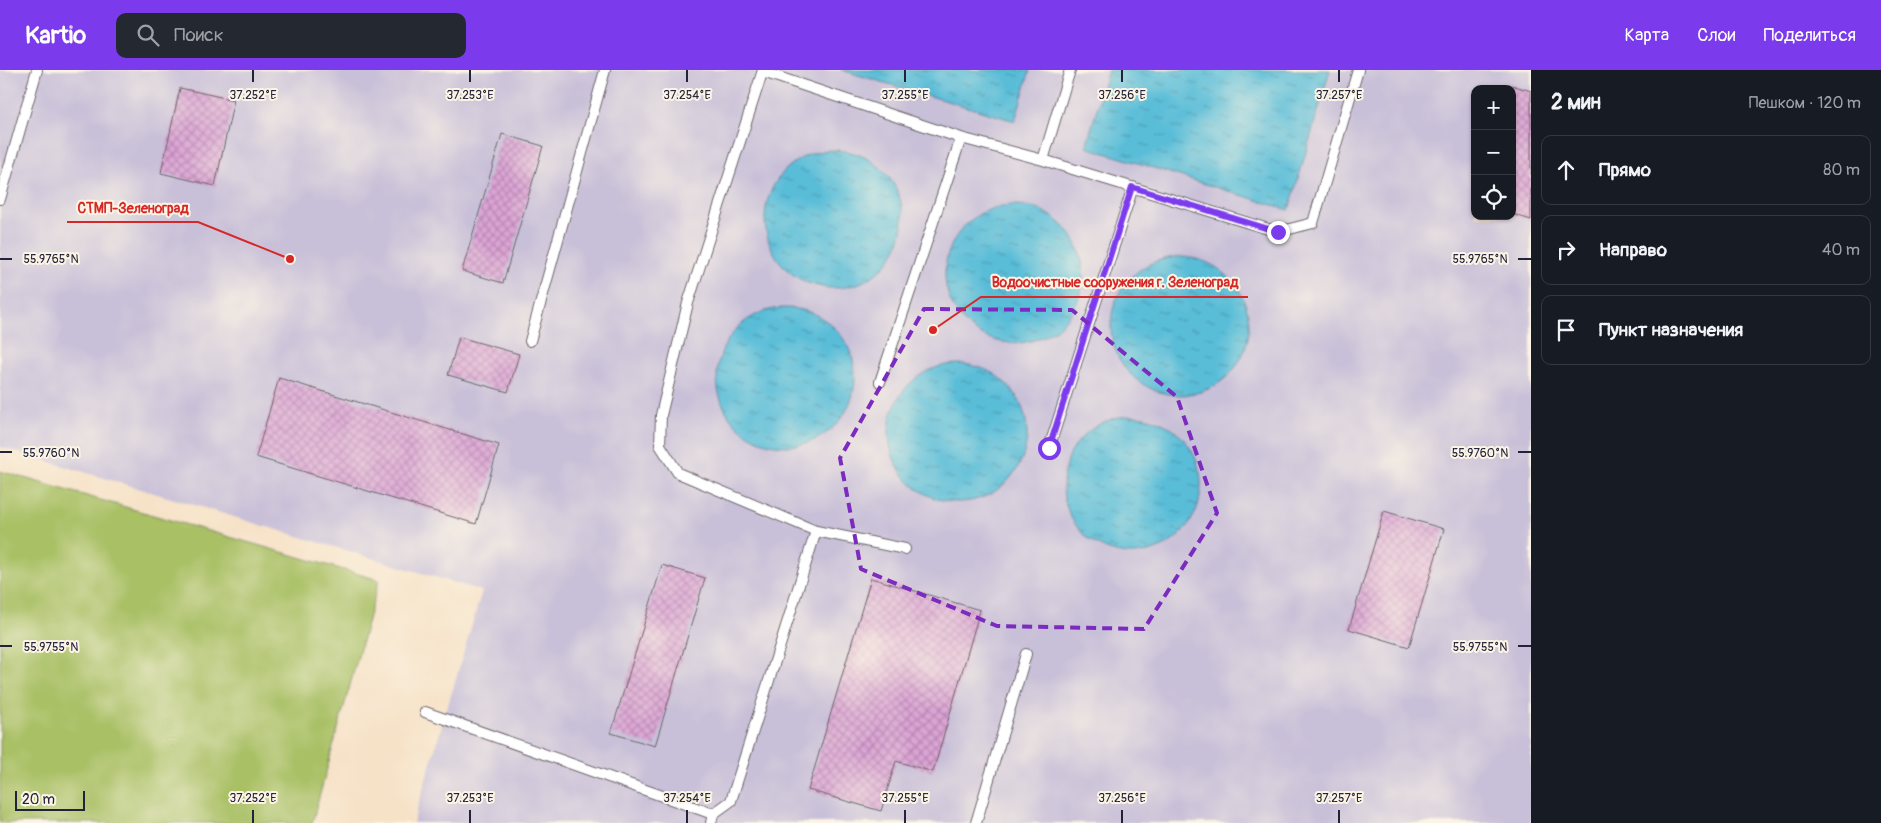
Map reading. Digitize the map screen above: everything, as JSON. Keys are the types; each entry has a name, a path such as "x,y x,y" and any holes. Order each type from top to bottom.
{"lane":[{"path":"0,199 37,70"},
{"path":"530,341 605,70"},
{"path":"1043,160 1070,70"},
{"path":"905,549 816,531 678,473 660,445 661,415 688,304 763,71 961,138 1043,160 1278,232 1313,223 1358,70"},
{"path":"880,382 961,138"},
{"path":"1049,448 1132,187"},
{"path":"425,712 712,818 731,801 816,531"},
{"path":"976,823 1026,654"}],"highlighted area":[{"path":"924,309 1072,310 1177,397 1217,513 1144,629 997,626 861,569 840,458"}],"shaded area":[{"path":"0,70 1531,70 1531,823 413,823 482,591 0,447"}],"green space":[{"path":"0,471 379,580 312,823 0,823"}],"water":[{"path":"841,70 1030,70 1015,121"},
{"path":"1108,70 1330,70 1289,210 1086,147"},
{"path":"834,150 848,151 861,155 873,161 883,170 892,180 898,192 902,205 902,233 898,246 892,258 883,268 873,277 861,283 848,287 834,288 820,287 807,283 795,277 785,268 776,258 770,246 766,233 765,219 766,205 770,192 776,180 785,170 795,161 807,155 820,151"},
{"path":"1014,205 1028,206 1041,210 1053,216 1063,225 1072,235 1078,247 1082,260 1082,288 1078,301 1072,313 1063,323 1053,332 1041,338 1028,342 1014,343 1000,342 987,338 975,332 965,323 956,313 950,301 946,288 945,274 946,260 950,247 956,235 965,225 975,216 987,210 1000,206"},
{"path":"1180,257 1194,258 1207,262 1219,268 1229,277 1238,287 1244,299 1248,312 1248,340 1244,353 1238,365 1229,375 1219,384 1207,390 1194,394 1180,395 1166,394 1153,390 1141,384 1131,375 1122,365 1116,353 1112,340 1111,326 1112,312 1116,299 1122,287 1131,277 1141,268 1153,262 1166,258"},
{"path":"786,308 800,309 813,313 825,319 835,328 844,338 850,350 854,363 854,391 850,404 844,416 835,426 825,435 813,441 800,445 786,446 772,445 759,441 747,435 737,426 728,416 722,404 718,391 717,377 718,363 722,350 728,338 737,328 747,319 759,313 772,309"},
{"path":"958,364 972,365 985,369 997,375 1007,384 1016,394 1022,406 1026,419 1026,447 1022,460 1016,472 1007,482 997,491 985,497 972,501 958,502 944,501 931,497 919,491 909,482 900,472 894,460 890,447 889,433 890,419 894,406 900,394 909,384 919,375 931,369 944,365"},
{"path":"1132,416 1146,417 1159,421 1171,427 1181,436 1190,446 1196,458 1200,471 1200,499 1196,512 1190,524 1181,534 1171,543 1159,549 1146,553 1132,554 1118,553 1105,549 1093,543 1083,534 1074,524 1068,512 1064,499 1063,485 1064,471 1068,458 1074,446 1083,436 1093,427 1105,421 1118,417"}],"building":[{"path":"1516,86 1531,91 1531,220 1516,215"},
{"path":"180,88 234,100 215,186 161,173"},
{"path":"502,134 543,146 503,283 462,271"},
{"path":"459,337 519,354 508,392 448,375"},
{"path":"279,378 499,445 476,524 256,457"},
{"path":"1384,511 1444,529 1409,647 1349,629"},
{"path":"662,565 705,578 655,746 611,733"},
{"path":"871,578 980,610 933,772 896,761 881,811 808,790"}],"place":[{"name":"СТМП-Зеленоград","path":"290,259"},
{"name":"Водоочистные сооружения г. Зеленоград","path":"933,330"}],"route":[{"path":"1049,448 1132,187 1278,232"}]}
